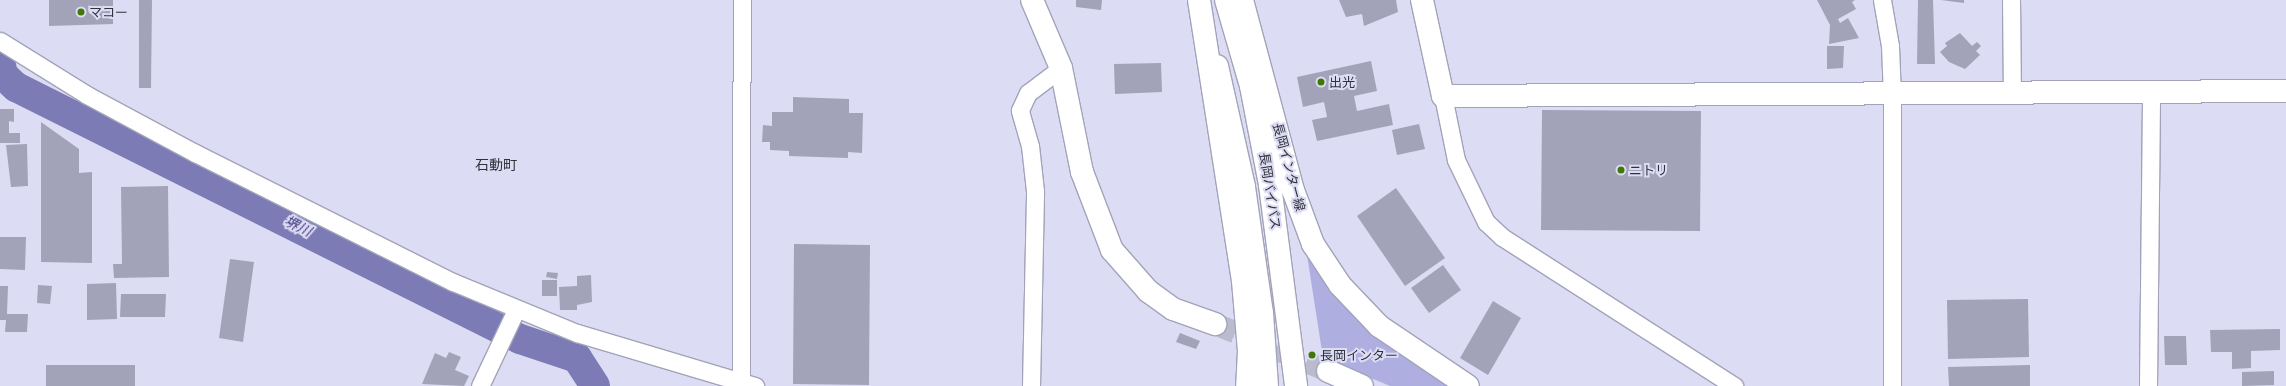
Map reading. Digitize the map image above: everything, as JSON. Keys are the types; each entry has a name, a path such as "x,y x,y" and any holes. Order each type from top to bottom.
{"main road":[{"path":"1032,0 1060,68 1082,172 1112,250 1128,272 1154,295 1173,309 1215,324"},
{"path":"1200,0 1243,281 1249,351 1247,386"},
{"name":"長岡バイパス","path":"1200,0 1244,187 1262,313 1267,386"},
{"name":"長岡バイパス","path":"1226,0 1251,86 1270,185 1296,386"},
{"name":"長岡インター線","path":"1242,0 1293,190 1313,244 1340,285 1379,326 1468,386"},
{"path":"1422,0 1443,96 1892,95 2286,91"},
{"path":"1328,371 1360,385"}],"street":[{"path":"0,41 87,95 195,153 514,316 577,333 748,384 742,0"},
{"path":"1882,0 1890,46 1892,95 1892,386"},
{"path":"2011,0 2012,93"},
{"path":"1031,386 1035,191 1030,146 1020,110 1028,93 1060,68"},
{"path":"2148,386 2151,92"},
{"path":"1443,96 1456,160 1486,222 1502,238 1715,381 1734,386"},
{"path":"480,386 514,316"}],"shaded area":[{"path":"1307,255 1362,325 1455,386 1390,386 1323,358"}],"building":[{"name":"マコー","path":"49,0 113,0 113,24 49,26"},
{"path":"139,0 152,0 151,88 139,88"},
{"path":"1076,0 1102,0 1101,10 1076,7"},
{"path":"1339,0 1396,0 1398,12 1364,26 1362,14 1346,17"},
{"path":"1817,0 1855,0 1852,2 1856,9 1838,19 1840,23 1848,18 1859,38 1829,44 1830,25"},
{"path":"1918,0 1933,0 1935,64 1917,64"},
{"path":"1941,0 1964,0 1964,3"},
{"path":"1960,33 1972,46 1977,42 1981,46 1976,51 1980,55 1965,69 1949,62 1940,52 1947,46 1945,43"},
{"path":"1827,46 1844,46 1843,68 1827,69"},
{"path":"1371,61 1377,91 1354,96 1357,111 1389,104 1393,125 1317,141 1312,120 1327,117 1324,102 1303,107 1297,77"},
{"path":"1161,63 1162,92 1115,94 1114,64"},
{"path":"793,97 849,99 849,113 863,113 862,153 848,152 848,158 789,156 789,151 770,150 770,142 762,142 763,125 772,126 772,112 793,112"},
{"path":"0,109 14,109 14,122 9,121 9,133 20,133 20,143 0,143"},
{"name":"ニトリ","path":"1542,110 1701,111 1700,231 1541,230"},
{"path":"41,122 79,149 79,173 92,172 92,263 41,262"},
{"path":"1419,124 1425,149 1397,155 1392,130"},
{"path":"27,144 28,186 11,187 6,145"},
{"path":"168,186 169,277 114,278 113,264 122,264 121,187"},
{"path":"1396,188 1445,258 1405,286 1357,216"},
{"path":"0,237 26,237 25,270 0,269"},
{"path":"794,244 870,245 869,385 793,384"},
{"path":"230,259 254,262 243,342 219,338"},
{"path":"1443,265 1461,290 1429,313 1411,288"},
{"path":"547,272 558,273 557,279 546,277"},
{"path":"591,275 592,302 577,305 577,310 560,310 559,287 577,286 577,276"},
{"path":"542,280 557,280 557,296 542,296"},
{"path":"116,283 117,319 87,320 87,284"},
{"path":"38,285 52,286 50,304 37,303"},
{"path":"0,286 8,286 7,314 28,314 27,332 5,332 6,320 0,320"},
{"path":"121,294 166,294 165,317 120,317"},
{"path":"2028,299 2029,357 1948,359 1947,300"},
{"path":"1493,301 1521,318 1488,375 1460,358"},
{"path":"2280,329 2280,350 2251,351 2251,368 2232,369 2232,352 2211,352 2210,330"},
{"path":"1180,333 1200,341 1196,349 1176,342"},
{"path":"2164,336 2186,336 2187,365 2165,365"},
{"path":"449,352 461,357 455,370 469,376 464,386 422,384 435,353 446,358"},
{"path":"46,365 135,365 135,386 46,386"},
{"path":"2030,365 2030,386 1949,386 1948,367"},
{"path":"2274,371 2274,385 2242,386 2242,372"}],"waterway":[{"name":"堺川","path":"1,65 3,75 16,87 520,339 577,358 595,386"}],"tunnel":[{"path":"1215,324 1328,371"}],"place":[{"name":"マコー","path":"81,12"},
{"name":"出光","path":"1321,82"},
{"name":"ニトリ","path":"1621,170"},
{"name":"長岡インター","path":"1312,355"}],"district":[{"name":"石動町","path":"496,165"}]}
